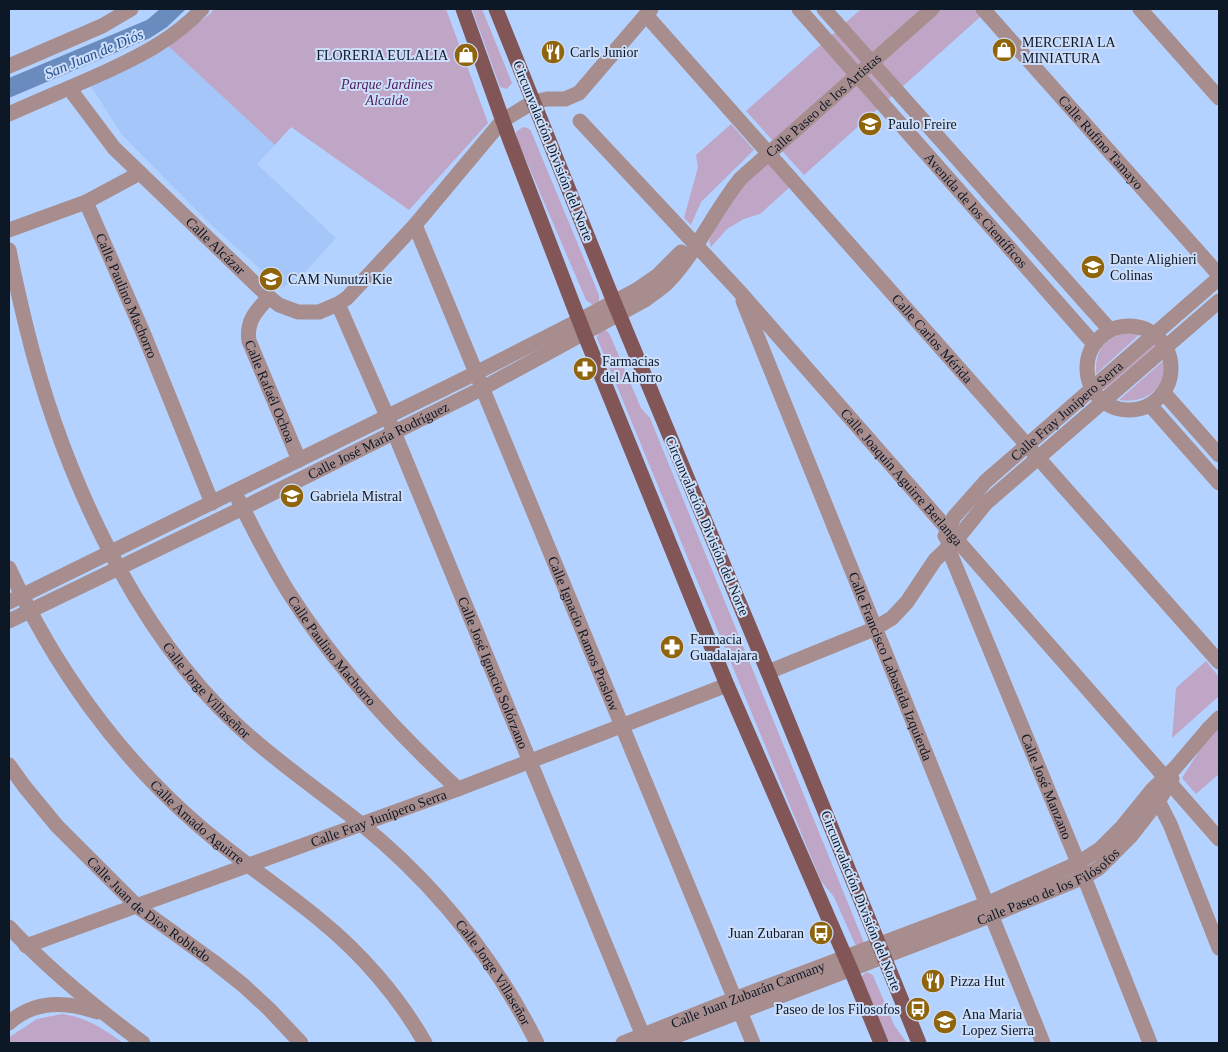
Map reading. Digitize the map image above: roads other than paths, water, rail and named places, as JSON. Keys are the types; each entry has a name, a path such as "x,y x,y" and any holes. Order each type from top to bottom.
{"main road":[{"path":"463,9 502,121 582,326 727,685 848,963 880,1043"},
{"name":"Circunvalación División del Norte","path":"496,9 616,308 768,672 919,1043"}],"street":[{"path":"9,66 102,26 131,9"},
{"path":"9,114 146,53 173,35 202,9"},
{"name":"Avenida de los Científicos","path":"799,9 1094,344"},
{"name":"Avenida de los Científicos","path":"824,9 1110,330"},
{"name":"Calle Paseo de los Artistas","path":"582,326 616,308 657,276 694,242 742,178 932,9"},
{"name":"Calle Rufino Tamayo","path":"983,9 1219,277"},
{"path":"1140,9 1219,98"},
{"path":"533,102 547,99 565,99 579,93 649,12"},
{"name":"Calle Carlos Mérida","path":"649,12 768,153 1219,662"},
{"name":"Calle Alcázar","path":"69,88 114,148 279,305 298,312 319,312 347,298 415,225 502,121 533,102"},
{"name":"Calle Joaquín Aguirre Berlanga","path":"580,121 738,290 951,539 1170,776 1219,839"},
{"path":"9,230 86,202 140,173"},
{"name":"Calle Paulino Machorro","path":"86,202 145,336 212,502"},
{"name":"Calle Ignacio Ramos Praslow","path":"415,225 753,1043"},
{"name":"Calle Jorge Villaseñor","path":"9,250 26,329 55,422 81,488 111,552 136,598 164,640 222,710 263,749 361,824 432,889 471,935 511,995 537,1043"},
{"name":"Calle Fray Junípero Serra","path":"951,539 954,517 975,492 1219,277"},
{"name":"Calle Francisco Labastida Izquierda","path":"738,290 1043,1043"},
{"name":"Calle Rafaél Ochoa","path":"269,296 250,320 249,341 299,460"},
{"name":"Calle Fray Junípero Serra","path":"768,672 874,629 892,618 907,602 951,539 986,504 1219,301"},
{"name":"Calle José Ignacio Solórzano","path":"338,304 394,432 645,1039"},
{"name":"Calle José María Rodríguez","path":"15,599 476,373 582,326"},
{"name":"Calle José María Rodríguez","path":"9,621 243,508 483,388 582,326"},
{"path":"1120,326 1142,328 1155,334 1166,348 1171,360 1169,383 1164,392 1150,405 1143,408 1128,410 1104,403 1092,389 1087,376 1086,365 1094,344 1101,336 1120,326"},
{"path":"1164,392 1219,455"},
{"path":"1150,405 1219,483"},
{"name":"Calle Paulino Machorro","path":"235,491 281,579 312,626 337,659 400,732 458,789"},
{"name":"Calle José Manzano","path":"951,539 1150,1043"},
{"name":"Calle Amado Aguirre","path":"9,568 15,599 30,611 67,674 129,755 160,790 197,824 308,910 346,943 390,993 425,1043"},
{"name":"Calle Fray Junípero Serra","path":"26,946 138,907 458,789 727,685"},
{"name":"Calle Paseo de los Filósofos","path":"988,910 1078,863 1100,849 1155,795 1219,718"},
{"name":"Calle Juan de Dios Robledo","path":"9,765 57,826 138,907 243,985 269,1008 301,1043"},
{"path":"1155,795 1170,824 1219,948"},
{"name":"Calle Paseo de los Filósofos","path":"848,963 988,910 1084,878 1099,868 1131,836 1155,795"},
{"path":"9,927 26,946 105,1016 143,1043"},
{"name":"Calle Juan Zubarán Carmany","path":"623,1043 645,1039 848,963"},
{"path":"9,1023 23,1013 53,1004 82,1007 105,1016"},
{"name":"Calle Juan Zubarán Carmany","path":"658,1043 737,1005"}],"water":[{"name":"San Juan de Diós","path":"160,9 186,9 167,27 150,38 9,98 9,78 147,20"}],"place":[{"name":"MERCERIA LA MINIATURA","path":"1004,50"},
{"name":"Carls Junior","path":"553,52"},
{"name":"FLORERIA EULALIA","path":"466,55"},
{"name":"Paulo Freire","path":"870,124"},
{"name":"Dante Alighieri Colinas","path":"1093,267"},
{"name":"CAM Nunutzi Kie","path":"271,279"},
{"name":"Farmacias del Ahorro","path":"585,369"},
{"name":"Gabriela Mistral","path":"292,496"},
{"name":"Farmacia Guadalajara","path":"672,647"},
{"name":"Juan Zubaran","path":"821,933"},
{"name":"Pizza Hut","path":"933,981"},
{"name":"Paseo de los Filosofos","path":"918,1009"},
{"name":"Ana Maria Lopez Sierra","path":"945,1022"}],"park label":[{"name":"Parque Jardines Alcalde","path":"387,92"}]}
